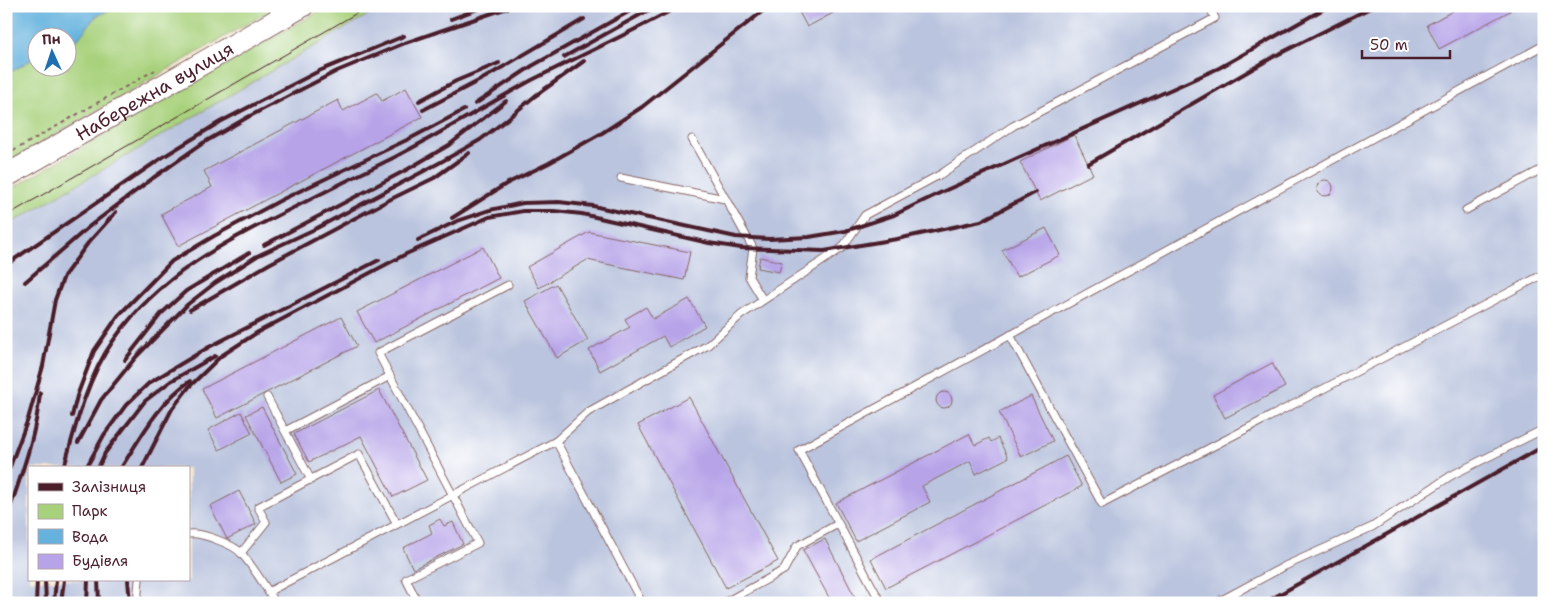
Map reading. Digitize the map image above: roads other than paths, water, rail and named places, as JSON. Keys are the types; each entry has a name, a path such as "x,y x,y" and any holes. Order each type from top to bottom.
{"highway":[{"name":"Набережна вулиця","path":"6,176 302,6"}],"lane":[{"path":"268,592 556,440 588,412 708,345 741,314 842,248 866,215 942,174 1013,126 1215,18 1209,6"},
{"path":"881,603 798,450 1544,45"},
{"path":"692,139 753,248 750,277 763,300"},
{"path":"1466,210 1544,168"},
{"path":"621,178 725,199"},
{"path":"1010,335 1102,504 1544,274"},
{"path":"418,603 406,579 478,543 378,354 508,285"},
{"path":"285,431 390,376"},
{"path":"267,397 311,480"},
{"path":"1216,603 1285,566 1372,527 1452,475 1544,429"},
{"path":"556,440 642,603"},
{"path":"241,552 266,522 258,507 359,454 396,524"},
{"path":"724,603 784,570 797,546 838,524"},
{"path":"190,534 208,536 241,552 276,603"},
{"path":"137,603 139,582"}],"water":[{"path":"6,6 117,6 95,17 78,39 78,28 28,28 28,62 6,75"}],"tram line":[{"path":"6,216 369,6"}],"railway":[{"path":"451,19 486,6"},
{"path":"25,282 91,225 153,178 203,143 248,117 337,71 405,43 513,6"},
{"path":"475,104 532,66 639,6"},
{"path":"564,57 656,6"},
{"path":"65,466 83,402 104,355 131,318 172,279 218,247 243,233 395,157 532,80 679,6"},
{"path":"452,218 506,184 549,163 602,133 642,107 769,6"},
{"path":"418,240 457,221 490,210 523,203 559,202 593,206 736,237 769,239 809,237 845,231 894,215 1219,68 1329,6"},
{"path":"1088,164 1273,57 1374,6"},
{"path":"423,110 486,77 584,19"},
{"path":"6,265 163,157 220,122 319,71 404,36"},
{"path":"78,443 101,400 136,357 188,304 215,283 257,256 317,228 480,140 535,96 584,61"},
{"path":"419,101 456,81 499,63"},
{"path":"264,245 408,169 449,145 506,101"},
{"path":"72,416 77,396 94,351 118,316 172,261 283,199 413,137 464,110"},
{"path":"190,310 269,264 434,178 469,153"},
{"path":"143,466 172,409 189,387 221,356 258,332 406,254 489,217 523,211 554,211 582,214 709,243 741,248 824,251 897,239 981,221 1036,192"},
{"path":"6,477 28,419 43,366 55,300 64,276 88,243 116,212"},
{"path":"125,360 161,314 186,291 249,253"},
{"path":"87,466 104,435 126,405 149,383 209,347 379,260"},
{"path":"99,466 105,453 145,401 171,381 215,356"},
{"path":"122,466 143,432 160,410 179,389 190,381"},
{"path":"6,520 31,441 40,393"},
{"path":"1264,603 1544,446"},
{"path":"36,603 37,582"},
{"path":"45,582 46,603"},
{"path":"54,603 56,582"},
{"path":"61,603 64,582"},
{"path":"87,603 88,582"},
{"path":"98,582 99,603"},
{"path":"128,582 130,603"}]}
